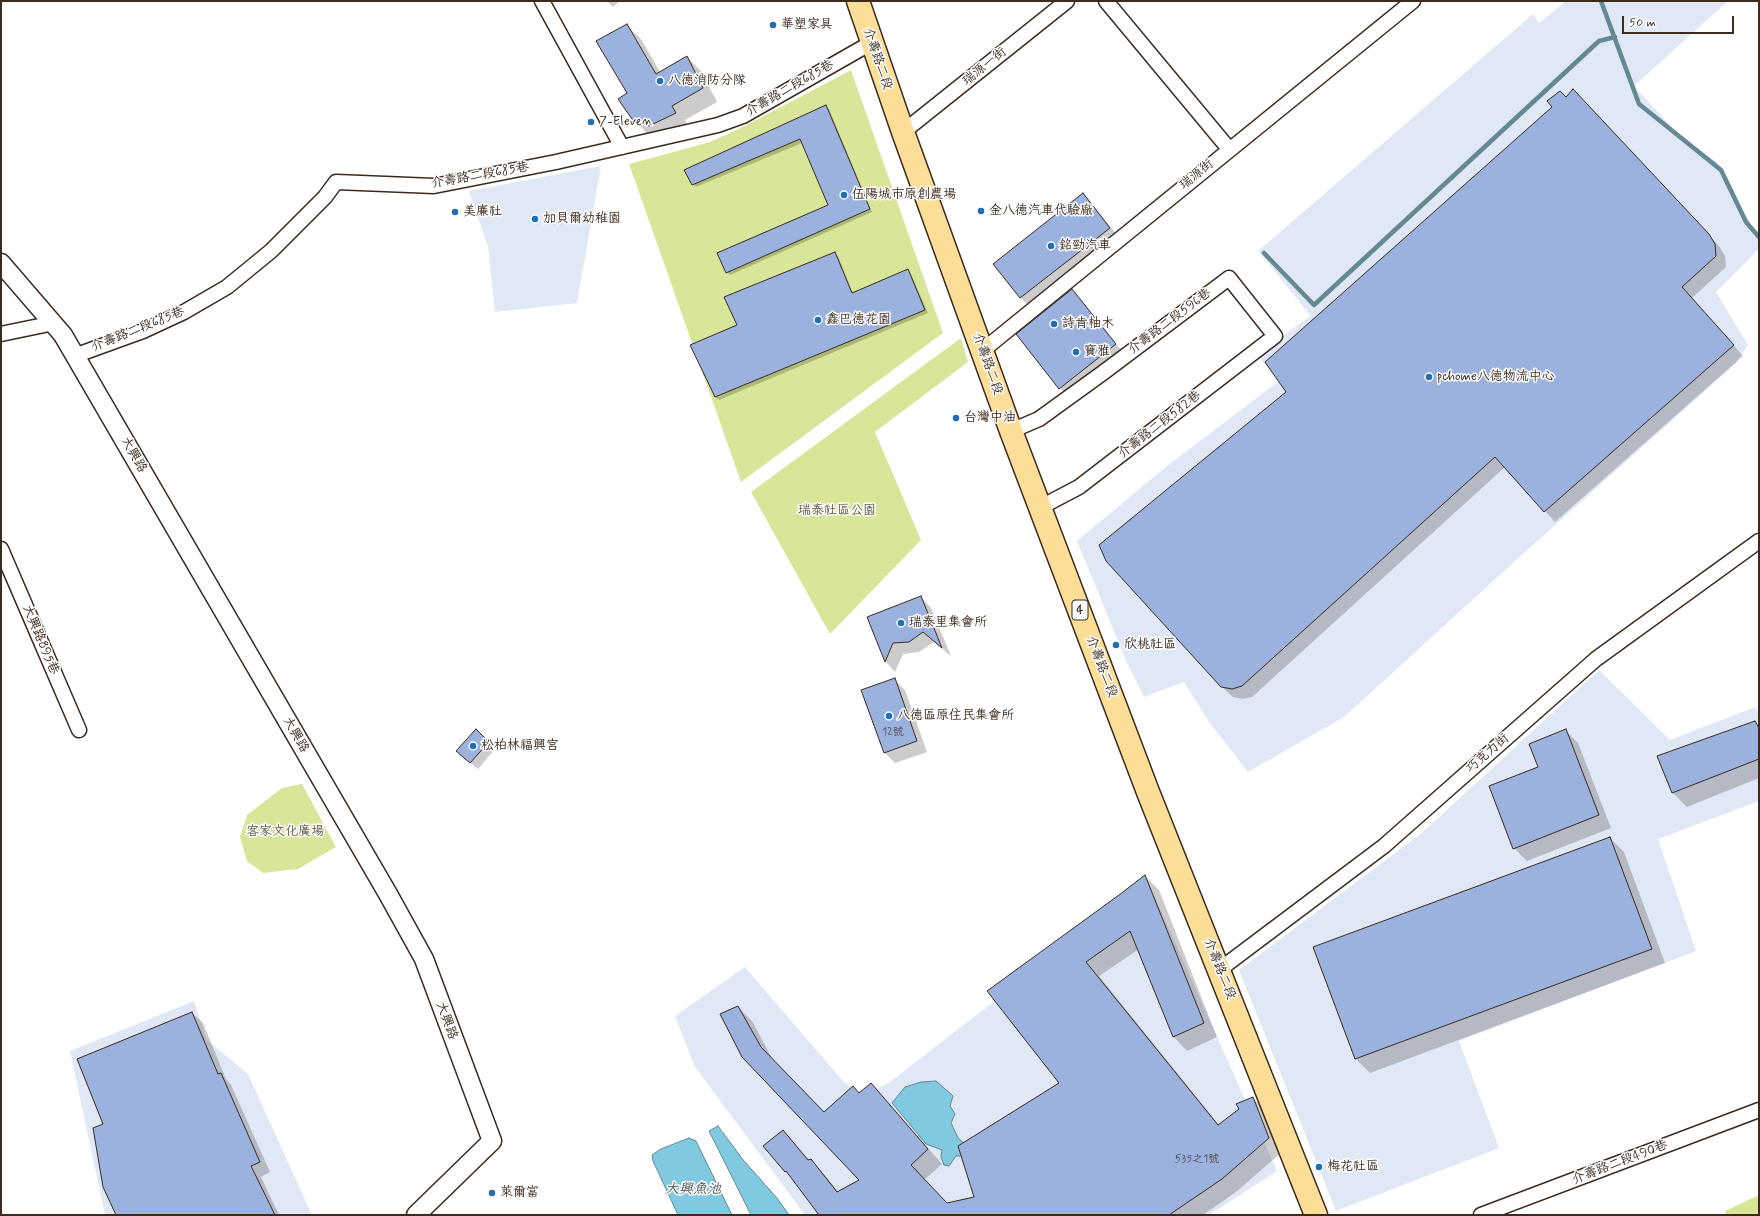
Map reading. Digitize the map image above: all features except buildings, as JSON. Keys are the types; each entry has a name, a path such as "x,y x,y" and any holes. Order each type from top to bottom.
{"main road":[{"name":"介壽路二段","path":"858,1 871,43 1011,431 1148,792 1316,1215"}],"street":[{"path":"542,1 622,147"},
{"name":"瑞源一街","path":"903,132 1067,1"},
{"path":"1106,1 1230,149"},
{"name":"瑞源街","path":"982,351 1413,1"},
{"name":"介壽路二段685巷","path":"74,356 143,330 184,312 227,287 271,251 325,197 336,182 434,186 622,147 718,125 743,116 871,43"},
{"name":"大興路","path":"1,263 63,335 388,894 424,959 492,1141 416,1215"},
{"name":"介壽路二段582巷","path":"1041,507 1079,487 1274,336 1229,278"},
{"name":"介壽路二段596巷","path":"1011,431 1039,419 1229,278"},
{"path":"1,334 54,324"},
{"name":"巧克力街","path":"1219,970 1384,846 1596,659 1759,541"},
{"name":"大興路895巷","path":"1,549 79,730"},
{"name":"介壽路二段490巷","path":"1481,1215 1759,1110"}],"shaded area":[{"name":"pchome八德物流中心","path":"1566,1 1728,1 1634,86 1679,135 1717,162 1759,240 1759,249 1716,292 1748,345 1735,364 1344,717 1248,772 1209,722 1184,682 1144,697 1127,663 1077,541 1167,466 1279,381 1256,354 1311,316 1258,251 1533,14 1539,23"},
{"name":"加貝爾幼稚園","path":"601,166 577,303 495,312 488,247 469,191"},
{"path":"1599,670 1670,740 1755,707 1759,713 1759,801 1658,839 1696,951 1459,1041 1499,1148 1336,1211 1239,970 1423,832"},
{"path":"1148,882 1277,1171 1209,1215 805,1215 695,1067 675,1016 745,967 843,1081 864,1095 890,1082"},
{"path":"194,1001 207,1040 248,1074 312,1215 105,1215 70,1051"}],"green space":[{"path":"851,70 943,333 741,482 629,164 710,142 745,126"},
{"name":"瑞泰社區公園","path":"961,338 968,362 875,432 921,540 830,634 751,492"},
{"name":"客家文化廣場","path":"302,784 336,847 298,869 263,873 247,861 240,837 247,815 282,788"},
{"path":"1759,1195 1759,1215 1727,1215 1725,1211"}],"water":[{"path":"936,1081 953,1096 950,1106 955,1114 951,1123 958,1138 964,1143 962,1156 956,1156 949,1166 944,1165 941,1157 942,1150 926,1144 892,1103 905,1087 921,1082"},
{"name":"大興魚池","path":"718,1126 744,1161 777,1198 789,1215 751,1215 709,1131"},
{"name":"大興魚池","path":"689,1138 696,1141 732,1215 678,1215 653,1161 652,1155 661,1149"}],"waterway":[{"path":"1601,1 1639,104 1721,170 1746,222 1759,237"},
{"path":"1264,253 1314,305 1599,41 1615,37"}],"place":[{"name":"華塑家具","path":"773,25"},
{"name":"八德消防分隊","path":"660,81"},
{"name":"7-Eleven","path":"591,122"},
{"name":"伍陽城市原創農場","path":"844,195"},
{"name":"金八德汽車代驗廠","path":"981,211"},
{"name":"美廉社","path":"455,212"},
{"name":"加貝爾幼稚園","path":"535,219"},
{"name":"銘勁汽車","path":"1051,246"},
{"name":"鑫巴德花園","path":"818,320"},
{"name":"詩肯柚木","path":"1054,324"},
{"name":"寶雅","path":"1076,352"},
{"name":"pchome八德物流中心","path":"1429,377"},
{"name":"台灣中油","path":"956,418"},
{"name":"瑞泰里集會所","path":"901,623"},
{"name":"欣桃社區","path":"1116,645"},
{"name":"八德區原住民集會所","path":"889,716"},
{"name":"松柏林福興宮","path":"473,746"},
{"name":"梅花社區","path":"1319,1167"},
{"name":"萊爾富","path":"492,1193"}]}
